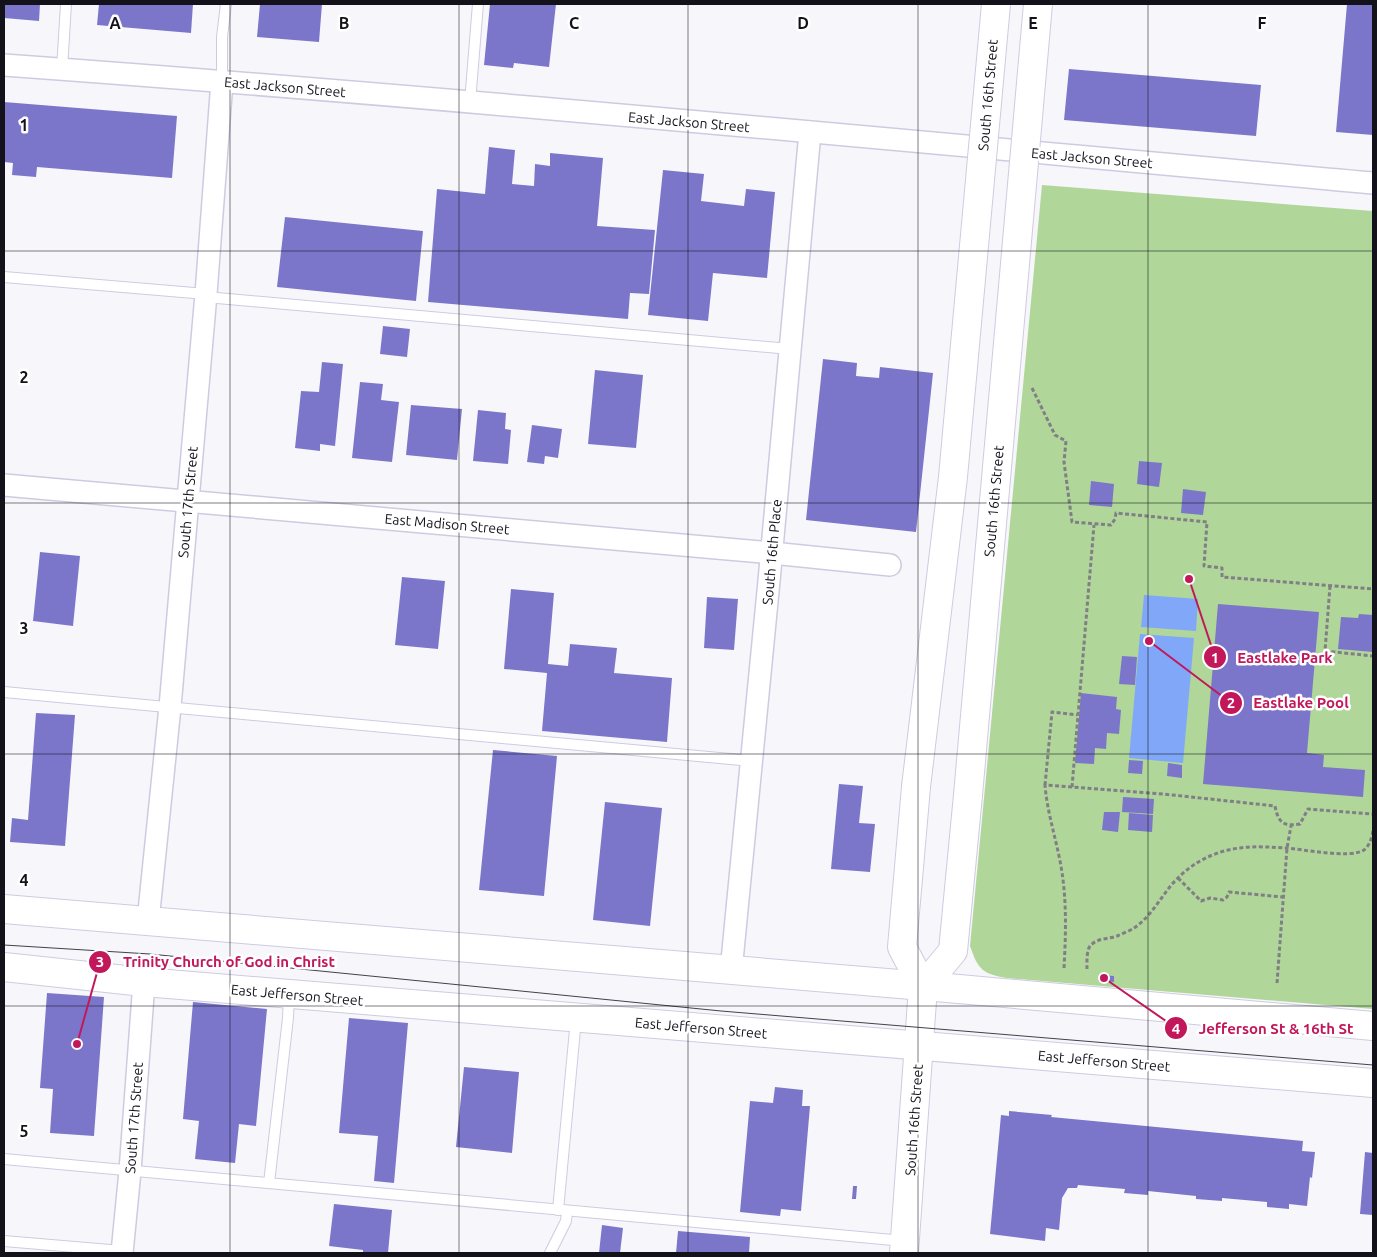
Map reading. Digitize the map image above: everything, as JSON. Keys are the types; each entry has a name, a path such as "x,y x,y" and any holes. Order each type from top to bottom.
{"main road":[{"name":"South 16th Street","path":"904,1247 923,987 902,947 916,787 952,477 996,4"},
{"name":"South 16th Street","path":"923,987 953,951 1038,4"},
{"path":"4,909 1373,1026"},
{"name":"East Jefferson Street","path":"12,966 144,982 1373,1083"},
{"path":"1321,1022 1373,1036"}],"street":[{"name":"East Jackson Street","path":"4,65 470,102 1373,183"},
{"name":"South 17th Street","path":"148,922 170,707 206,295 222,81"},
{"name":"South 16th Place","path":"731,971 772,553 810,132"},
{"name":"East Madison Street","path":"4,485 188,500 890,565"},
{"name":"South 17th Street","path":"122,1252 144,982"}],"lane":[{"path":"62,69 66,4"},
{"path":"222,81 222,38 226,4"},
{"path":"470,102 478,4"},
{"path":"4,277 790,348"},
{"path":"4,692 752,761"},
{"path":"269,1183 288,1018 289,994"},
{"path":"550,1253 566,1221 562,1210 576,1018"},
{"path":"4,1159 562,1210 904,1247"},
{"path":"4,1241 122,1252"}],"path":[{"path":"1031,386 1055,435 1066,441 1064,462 1072,522 1111,525 1116,513 1208,522 1204,566 1222,568 1222,576 1373,589"},
{"path":"1072,787 1094,525"},
{"path":"1330,586 1325,651 1373,656"},
{"path":"1064,968 1066,928 1063,887 1045,785 1052,712 1077,715"},
{"path":"1045,785 1275,806 1281,822 1291,826 1300,824 1308,809 1373,814"},
{"path":"1277,983 1287,848 1291,826"},
{"path":"1087,969 1089,947 1091,944 1102,939 1117,936 1135,927 1147,917 1178,878 1206,858 1231,849 1265,847 1347,854 1358,853 1365,849 1371,840 1373,830"},
{"path":"1178,878 1201,901 1210,898 1224,900 1229,892 1283,897"}],"green space":[{"path":"1042,185 1373,211 1373,1009 1007,978 986,972 979,965 973,954 970,946"}],"water":[{"path":"1144,595 1198,599 1196,631 1141,627"},
{"path":"1140,634 1194,638 1183,763 1129,758"}],"building":[{"path":"4,4 40,4 39,21 4,18"},
{"path":"99,4 193,4 191,33 97,25"},
{"path":"260,4 322,4 319,42 257,37"},
{"path":"490,4 556,4 549,67 514,63 513,68 484,65"},
{"path":"1347,4 1373,4 1373,135 1336,132"},
{"path":"1069,69 1261,85 1256,136 1064,120"},
{"path":"4,102 177,116 172,178 37,167 36,177 12,175 13,163 4,162"},
{"path":"489,147 515,150 512,184 534,186 535,164 550,166 550,153 603,158 597,226 655,230 649,294 630,293 628,319 428,302 437,189 485,194"},
{"path":"663,170 704,174 701,201 744,206 746,189 775,192 767,278 713,273 708,321 648,315"},
{"path":"285,217 423,231 416,301 277,287"},
{"path":"383,326 410,329 407,357 380,354"},
{"path":"823,359 857,363 856,376 879,378 880,367 933,373 916,532 806,520"},
{"path":"322,362 343,364 335,446 320,444 320,451 295,448 301,391 319,392"},
{"path":"595,370 643,375 636,448 588,444"},
{"path":"360,382 383,384 381,400 399,402 392,462 352,458"},
{"path":"411,405 462,409 457,460 406,455"},
{"path":"478,410 506,413 505,429 511,430 508,464 473,461"},
{"path":"532,425 562,429 558,458 545,456 544,464 527,462"},
{"path":"1139,461 1162,463 1159,487 1137,484"},
{"path":"1091,481 1114,484 1112,507 1089,505"},
{"path":"1183,489 1206,492 1203,515 1181,513"},
{"path":"40,552 80,556 73,626 33,621"},
{"path":"402,577 445,581 438,649 395,645"},
{"path":"511,589 554,593 548,664 568,666 570,644 617,648 614,673 672,678 667,742 542,731 547,673 504,669"},
{"path":"707,597 738,599 734,650 704,648"},
{"path":"1218,604 1319,612 1307,753 1324,755 1323,767 1365,770 1363,797 1203,784"},
{"path":"1359,614 1373,615 1373,652 1338,649 1341,617 1358,618"},
{"path":"1122,656 1137,657 1135,685 1119,684"},
{"path":"1081,693 1117,697 1116,709 1121,710 1119,734 1107,733 1106,749 1095,748 1094,764 1075,763"},
{"path":"36,713 75,715 65,846 10,842 12,818 28,820"},
{"path":"493,750 557,756 544,896 479,890"},
{"path":"1129,760 1143,761 1142,774 1128,773"},
{"path":"1168,763 1182,765 1182,778 1167,776"},
{"path":"839,784 863,786 859,823 875,824 870,872 831,869"},
{"path":"1123,797 1154,799 1153,814 1122,812"},
{"path":"605,802 662,808 650,926 593,920"},
{"path":"1104,812 1120,812 1118,832 1102,830"},
{"path":"1129,813 1153,815 1152,832 1128,830"},
{"path":"1100,975 1114,976 1114,982 1100,981"},
{"path":"47,993 104,997 94,1136 50,1133 53,1089 40,1088"},
{"path":"193,1002 267,1009 256,1126 239,1124 235,1163 195,1159 199,1121 183,1119"},
{"path":"349,1018 408,1023 394,1183 374,1181 378,1136 339,1133"},
{"path":"464,1067 519,1072 512,1153 456,1147"},
{"path":"775,1087 803,1090 802,1106 810,1106 801,1211 781,1209 780,1216 740,1212 750,1101 773,1103"},
{"path":"1009,1111 1052,1115 1051,1117 1303,1141 1302,1151 1315,1152 1307,1206 1289,1204 1289,1209 1267,1207 1267,1202 1222,1198 1222,1201 1196,1199 1196,1196 1148,1191 1148,1195 1124,1193 1125,1189 1078,1185 1077,1188 1068,1188 1062,1198 1059,1230 1046,1228 1045,1241 990,1234 1001,1115 1009,1116"},
{"path":"1365,1152 1373,1153 1373,1215 1360,1214"},
{"path":"853,1186 857,1186 856,1199 852,1199"},
{"path":"334,1204 392,1210 388,1253 363,1253 363,1250 329,1246"},
{"path":"602,1225 623,1228 620,1253 599,1253"},
{"path":"678,1231 750,1237 749,1253 676,1253"}],"tram line":[{"path":"4,945 150,954 721,1011 1373,1065"}],"place":[{"name":"Eastlake Park","path":"1189,579"},
{"name":"Eastlake Pool","path":"1149,641"},
{"name":"Jefferson St & 16th St","path":"1104,978"},
{"name":"Trinity Church of God in Christ","path":"77,1044"}]}
